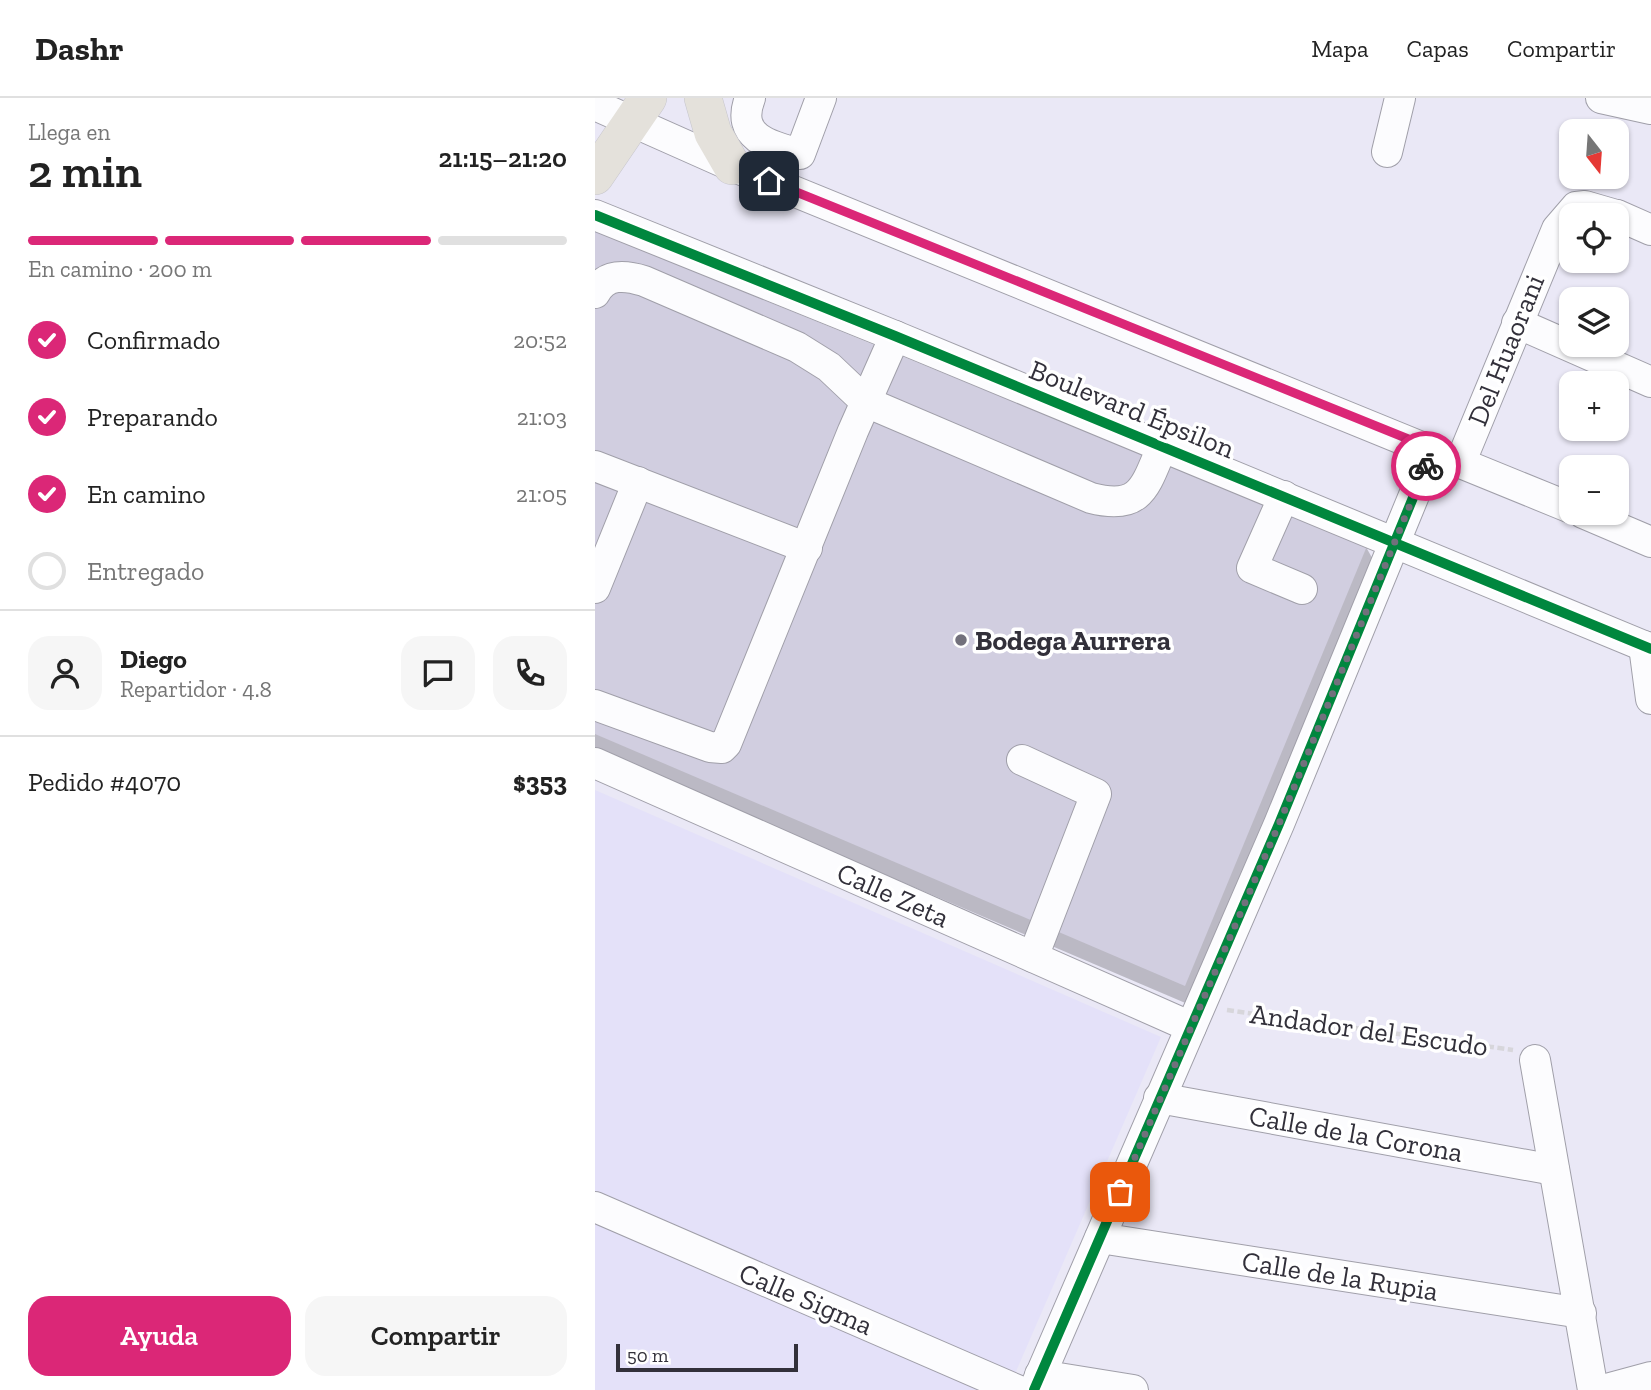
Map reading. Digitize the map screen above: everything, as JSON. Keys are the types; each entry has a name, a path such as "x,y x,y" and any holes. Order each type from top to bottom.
{"main road":[{"path":"703,98 713,133 732,166"},
{"path":"595,176 639,109"}],"street":[{"path":"750,98 746,116 750,132 757,140 800,154"},
{"path":"787,189 821,98"},
{"path":"1387,152 1400,98"},
{"path":"1601,98 1651,109"},
{"path":"595,105 639,109 732,166 1433,449 1559,503"},
{"name":"Boulevard Épsilon","path":"595,215 1397,542 1647,648"},
{"path":"1629,220 1651,230"},
{"name":"Del Huaorani","path":"1461,461 1547,247 1559,228"},
{"path":"595,293 606,281 616,276 628,276 644,281 797,347 829,367 866,402 1107,503 1124,503 1136,498 1144,488 1162,447"},
{"path":"1517,323 1651,382"},
{"path":"595,705 710,747 722,748 731,736 895,336"},
{"path":"1031,1385 1100,1238 1196,1017 1397,542 1433,449"},
{"path":"595,466 807,548"},
{"path":"595,588 638,482"},
{"path":"1284,496 1252,568 1302,589"},
{"path":"1611,525 1651,542"},
{"path":"1647,648 1651,699"},
{"path":"1022,760 1096,794 1033,957"},
{"name":"Calle Zeta","path":"595,764 1033,957 1196,1017"},
{"path":"1535,1060 1593,1390"},
{"name":"Calle de la Corona","path":"1159,1098 1554,1170"},
{"name":"Calle Sigma","path":"595,1207 1031,1385 1133,1390"},
{"name":"Calle de la Rupia","path":"1100,1238 1581,1313"},
{"path":"1603,1390 1651,1377"}],"shaded area":[{"path":"595,790 1161,1037 1008,1390 595,1390"}],"building":[{"name":"Bodega Aurrera","path":"595,231 1367,546 1185,986 595,734"}],"cycle path":[{"path":"595,215 895,336 1651,649"},
{"path":"1034,1390 1279,824 1433,449"}],"way so far":[{"path":"1120,1192 1279,824 1426,466"}],"place":[{"name":"Bodega Aurrera","path":"961,640"}],"route":[{"path":"769,181 1433,449 1426,466"}]}
